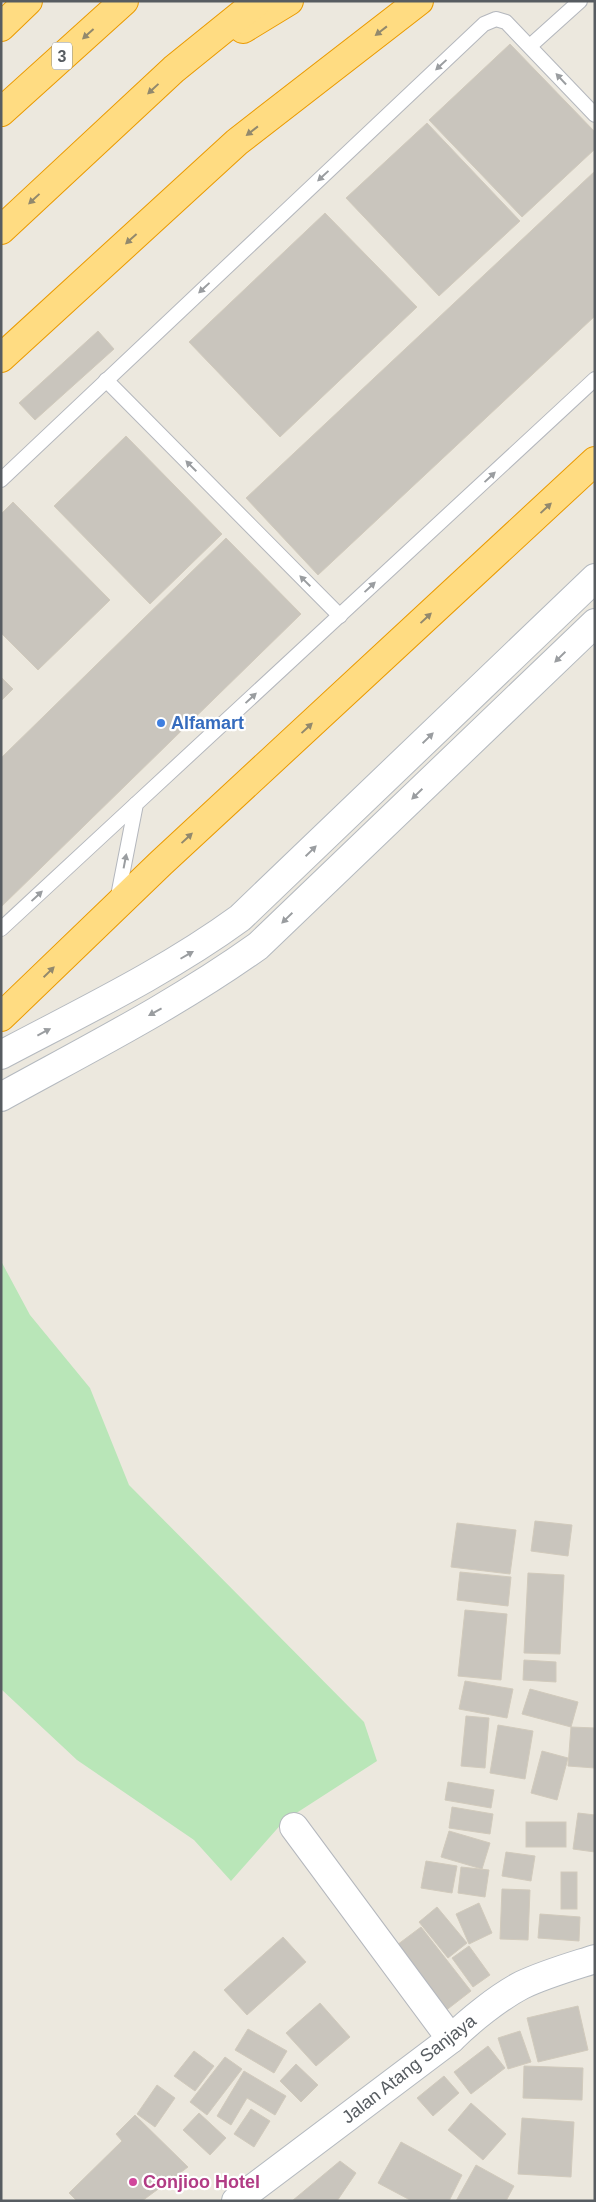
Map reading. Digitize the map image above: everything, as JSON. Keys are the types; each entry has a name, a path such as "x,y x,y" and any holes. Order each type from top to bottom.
{"highway":[{"path":"1,27 28,1"},
{"name":"3","path":"1,112 124,1"},
{"path":"1,230 174,69 258,1"},
{"path":"174,69 288,1"},
{"path":"1,358 237,142 419,1"},
{"path":"1,1017 161,863 590,469"}],"street":[{"path":"1,1055 201,947 240,918 595,578"},
{"path":"1,1097 184,996 218,975 258,946 595,623"},
{"path":"294,1826 451,2039"},
{"name":"Jalan Atang Sanjaya","path":"236,2201 451,2039 467,2023 520,1986 560,1969 595,1959"}],"lane":[{"path":"530,46 580,1"},
{"path":"1,480 484,24 496,20 506,22 595,115"},
{"path":"1,929 595,379"},
{"path":"106,380 340,616"},
{"path":"115,909 136,804"}],"green space":[{"path":"1,1261 30,1315 90,1388 129,1485 364,1722 377,1761 284,1821 231,1881 194,1840 77,1760 1,1689"}],"building":[{"path":"510,44 595,132 595,149 522,217 429,120"},
{"path":"427,123 520,221 439,296 346,198"},
{"path":"595,171 595,316 318,575 246,498"},
{"path":"325,213 417,307 280,437 189,342"},
{"path":"98,331 114,349 35,420 19,403"},
{"path":"126,436 222,534 150,604 54,506"},
{"path":"13,502 110,600 38,670 1,633 1,514"},
{"path":"226,538 301,614 1,907 1,758"},
{"path":"1,677 13,689 1,701"},
{"path":"535,1521 572,1525 568,1556 531,1551"},
{"path":"457,1523 516,1530 510,1574 451,1567"},
{"path":"460,1572 511,1577 508,1606 457,1600"},
{"path":"528,1573 564,1575 560,1654 524,1653"},
{"path":"465,1610 507,1614 501,1680 458,1676"},
{"path":"524,1660 556,1662 556,1682 523,1680"},
{"path":"465,1681 513,1689 507,1718 459,1709"},
{"path":"530,1689 578,1702 571,1727 522,1714"},
{"path":"466,1716 489,1718 485,1768 461,1766"},
{"path":"498,1725 533,1731 525,1779 490,1773"},
{"path":"571,1727 595,1728 595,1768 568,1766"},
{"path":"542,1751 568,1758 557,1800 531,1793"},
{"path":"448,1782 494,1790 491,1808 445,1800"},
{"path":"452,1807 493,1814 490,1834 449,1828"},
{"path":"578,1813 595,1815 595,1852 573,1849"},
{"path":"526,1822 566,1822 566,1847 526,1847"},
{"path":"449,1831 490,1843 482,1869 441,1857"},
{"path":"506,1852 535,1856 531,1881 502,1876"},
{"path":"426,1861 457,1866 452,1893 421,1888"},
{"path":"461,1867 489,1870 485,1897 458,1893"},
{"path":"561,1872 577,1872 577,1909 561,1909"},
{"path":"502,1889 530,1890 528,1940 500,1939"},
{"path":"479,1903 492,1933 469,1944 456,1914"},
{"path":"437,1907 467,1943 448,1958 419,1922"},
{"path":"540,1914 580,1917 579,1941 538,1938"},
{"path":"421,1927 471,1991 440,2015 389,1951"},
{"path":"283,1937 306,1962 247,2015 224,1990"},
{"path":"469,1946 490,1975 473,1987 452,1958"},
{"path":"320,2003 350,2037 316,2066 286,2033"},
{"path":"578,2006 588,2050 538,2062 527,2018"},
{"path":"248,2029 287,2051 274,2073 235,2050"},
{"path":"520,2031 531,2062 508,2069 498,2038"},
{"path":"488,2046 505,2068 471,2094 454,2072"},
{"path":"194,2051 214,2066 195,2091 174,2076"},
{"path":"225,2057 242,2069 207,2115 190,2102"},
{"path":"296,2064 318,2085 301,2102 280,2081"},
{"path":"524,2066 583,2068 582,2100 523,2098"},
{"path":"244,2071 286,2096 275,2115 247,2098 231,2125 217,2116"},
{"path":"444,2076 459,2093 433,2116 417,2098"},
{"path":"157,2085 175,2098 155,2127 137,2114"},
{"path":"471,2103 506,2134 483,2160 448,2130"},
{"path":"251,2109 270,2121 254,2147 234,2134"},
{"path":"199,2113 226,2138 210,2155 183,2130"},
{"path":"135,2115 188,2167 142,2201 77,2201 69,2193 122,2141 116,2134"},
{"path":"522,2118 574,2122 571,2177 518,2174"},
{"path":"401,2142 462,2175 449,2201 412,2201 378,2183"},
{"path":"340,2161 356,2173 337,2201 292,2201"},
{"path":"476,2165 514,2186 506,2201 456,2201"}],"place":[{"name":"Alfamart","path":"161,723"},
{"name":"Conjioo Hotel","path":"133,2182"}]}
